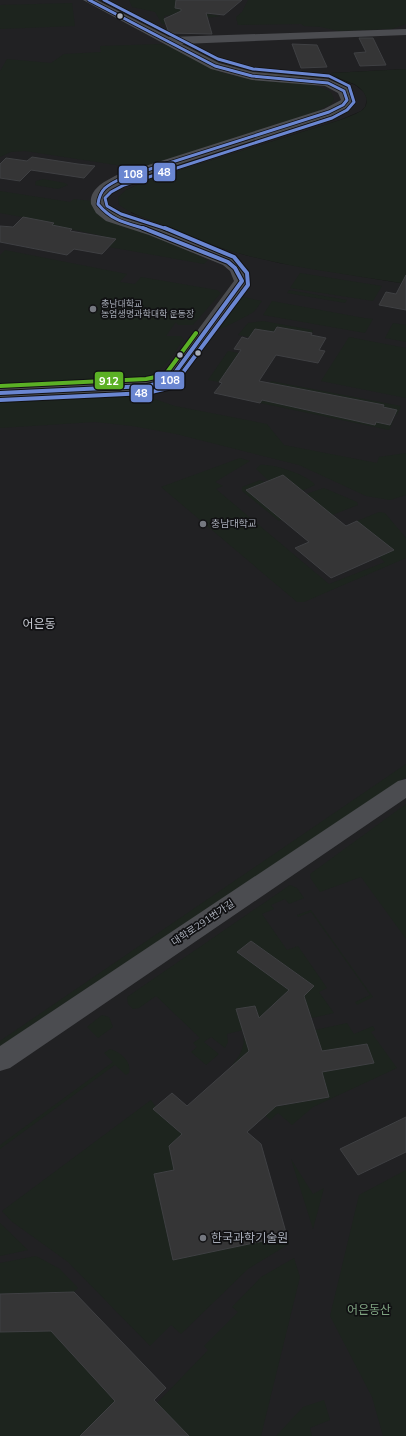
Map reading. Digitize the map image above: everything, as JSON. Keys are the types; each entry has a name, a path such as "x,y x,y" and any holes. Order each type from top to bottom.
{"street":[{"path":"0,393 147,386 169,380 242,281 240,273 234,266 221,259 209,256 153,232 110,216 98,206 97,199 100,192 111,183 122,178 330,112 343,105 347,97 340,88 328,84 246,75 215,66 89,0"},
{"path":"168,41 406,32"},
{"name":"대학로291번가길","path":"0,1060 406,787"}],"shaded area":[{"name":"충남대학교","path":"0,0 406,0 406,69 332,73 339,79 355,85 364,92 367,99 365,107 361,111 340,120 146,181 126,190 131,213 165,225 201,242 279,263 406,284 406,1436 0,1436"}],"green space":[{"path":"129,0 177,0 181,9 220,16 206,18 171,15 164,16 166,24 162,24 155,12 132,7"},
{"path":"248,0 406,0 406,24 392,29 339,31 321,27 304,26 301,24 238,25 236,17 242,12"},
{"path":"72,3 75,26 0,29 0,5"},
{"path":"161,44 177,49 224,73 251,78 306,83 331,92 334,99 331,104 316,112 142,169 25,151 11,152 0,157 0,71 7,59 51,63 64,54 101,52 100,46"},
{"path":"406,69 406,284 305,268 265,260 224,249 141,217 119,205 118,197 126,190 145,181 340,120 365,108 367,100 361,89 358,86 331,73"},
{"path":"43,179 65,183 68,185 58,189 35,185 36,181"},
{"path":"0,191 70,202 74,199 92,201 148,233 208,260 204,264 109,247 116,239 52,225 54,223 0,213"},
{"name":"충남대학교 농업생명과학대학 운동장","path":"5,250 127,274 120,282 135,284 141,277 217,290 221,293 193,325 178,325 176,322 166,336 181,336 184,339 170,360 157,372 149,376 121,381 93,382 93,377 88,379 88,382 0,386 0,255"},
{"path":"300,273 382,286 373,301 290,288"},
{"path":"289,290 347,300 345,303 287,293"},
{"path":"243,297 262,301 252,313 216,330 239,298"},
{"path":"272,301 373,319 365,333 263,315"},
{"path":"263,321 313,330 312,333 277,327 270,337 270,331 255,329 250,337 238,335 248,323"},
{"path":"393,323 406,325 406,342 385,338"},
{"path":"349,337 406,348 406,398 321,381"},
{"path":"228,351 239,353 219,382 208,380"},
{"path":"271,381 401,406 397,415 395,415 397,410 383,407 384,405 270,383"},
{"path":"140,394 175,406 267,424 284,445 377,463 379,457 406,453 406,495 390,500 366,496 299,465 176,434 132,426 95,422 0,428 0,401"},
{"path":"262,400 375,425 376,422 390,425 394,420 389,430 260,403"},
{"path":"240,458 250,461 215,482 223,486 216,489 329,584 385,562 379,557 357,521 379,512 385,513 406,538 406,558 304,602 297,602 161,487"},
{"path":"260,465 289,470 305,477 315,485 302,491 269,481 256,469"},
{"path":"260,480 265,482 247,490 282,519 279,521 242,491 242,487"},
{"path":"324,488 357,502 358,505 309,524 306,494"},
{"path":"406,764 406,777 0,1051 0,1041"},
{"path":"406,804 406,939 361,877 320,892 311,879 310,874"},
{"path":"290,885 297,888 304,898 289,904 285,899 271,905 274,909 262,914 287,950 298,946 327,988 319,992 334,1013 312,1018 309,1009 293,1012 300,1000 314,986 251,941 238,953 289,990 259,1018 254,1006 236,1009 243,1030 227,1034 228,1042 225,1048 211,1037 204,1042 219,1054 206,1065 191,1052 197,1047 193,1043 200,1038 156,996 139,1008 133,1009 128,1004 127,997"},
{"path":"311,910 373,997 357,1005 355,1002 370,995 311,912 298,917 297,915"},
{"path":"102,1015 109,1017 113,1027 98,1038 87,1027"},
{"path":"347,1023 354,1034 373,1026 375,1030 371,1032 397,1068 313,1107 292,1125 278,1113 270,1120 265,1115 275,1107 329,1097 322,1072 373,1063 367,1044 322,1051 315,1030"},
{"path":"243,1033 249,1051 230,1068 237,1059 243,1046"},
{"path":"110,1049 118,1052 127,1061 129,1065 129,1073 126,1075 115,1065 0,1149 0,1145 113,1062 104,1053"},
{"path":"151,1100 156,1107 153,1109 182,1134 169,1146 174,1170 154,1174 173,1259 287,1236 289,1244 248,1269 181,1334 171,1325 150,1346 68,1262 11,1221 2,1211"},
{"path":"291,1159 313,1194 324,1188 313,1229"},
{"name":"어은동산","path":"406,1170 406,1436 383,1436 372,1397 330,1316 359,1195"},
{"path":"0,1223 28,1250 0,1256"},
{"path":"36,1256 60,1269 78,1288 74,1292 0,1294 0,1263"},
{"path":"294,1258 300,1277 261,1436 189,1436 157,1403 208,1350 204,1346 238,1312 232,1307 261,1277"},
{"path":"51,1331 115,1401 80,1436 0,1436 0,1332"},
{"path":"324,1400 330,1420 310,1428 312,1436 276,1436 303,1407"}],"building":[{"path":"176,0 242,0 224,15 206,13 212,34 169,33 164,19 181,11 181,9 175,8"},
{"path":"359,38 373,38 386,65 360,66 354,53 366,52"},
{"path":"292,44 317,45 327,67 301,68"},
{"path":"32,157 95,166 84,178 31,170 20,181 0,178 0,164 6,158 27,161"},
{"path":"23,217 54,223 52,225 72,229 70,231 116,239 102,254 74,249 67,255 0,242 0,226 13,227"},
{"path":"406,275 406,310 379,305 386,292 396,294"},
{"path":"277,327 312,333 311,335 326,338 319,350 325,351 318,363 276,355 259,381 384,405 383,407 397,410 390,425 376,422 375,425 262,400 260,403 214,393 222,383 219,382 241,350 234,349 242,337 248,339 255,329 274,332"},
{"path":"283,475 346,526 357,521 394,550 331,578 295,548 309,542 246,490"},
{"path":"251,941 314,986 304,996 322,1051 367,1044 374,1063 322,1072 329,1097 276,1106 247,1132 261,1144 287,1236 173,1260 154,1174 174,1170 169,1146 182,1134 153,1109 172,1093 187,1106 249,1051 236,1009 255,1006 259,1018 289,990 237,952"},
{"path":"406,1117 406,1152 358,1175 340,1149"},
{"path":"74,1292 166,1388 154,1400 189,1436 80,1436 115,1401 51,1331 0,1332 0,1294"}],"transit line":[{"name":"108","path":"0,393 147,386 169,381 242,281 235,268 228,262 154,232 118,221 106,214 98,204 99,194 107,186 122,178 329,112 343,105 347,100 344,91 328,83 252,76 215,66 89,0"},
{"name":"48","path":"0,400 147,393 172,387 248,285 249,277 243,266 234,257 156,225 121,214 107,206 105,198 111,192 124,185 332,118 347,110 354,102 349,86 329,76 253,69 218,59 104,0"},
{"name":"912","path":"0,386 146,379 165,375 196,333"}],"place":[{"name":"충남대학교 농업생명과학대학 운동장","path":"93,309"},
{"name":"충남대학교","path":"203,524"},
{"name":"한국과학기술원","path":"203,1238"}],"district":[{"name":"어은동","path":"39,624"}]}
